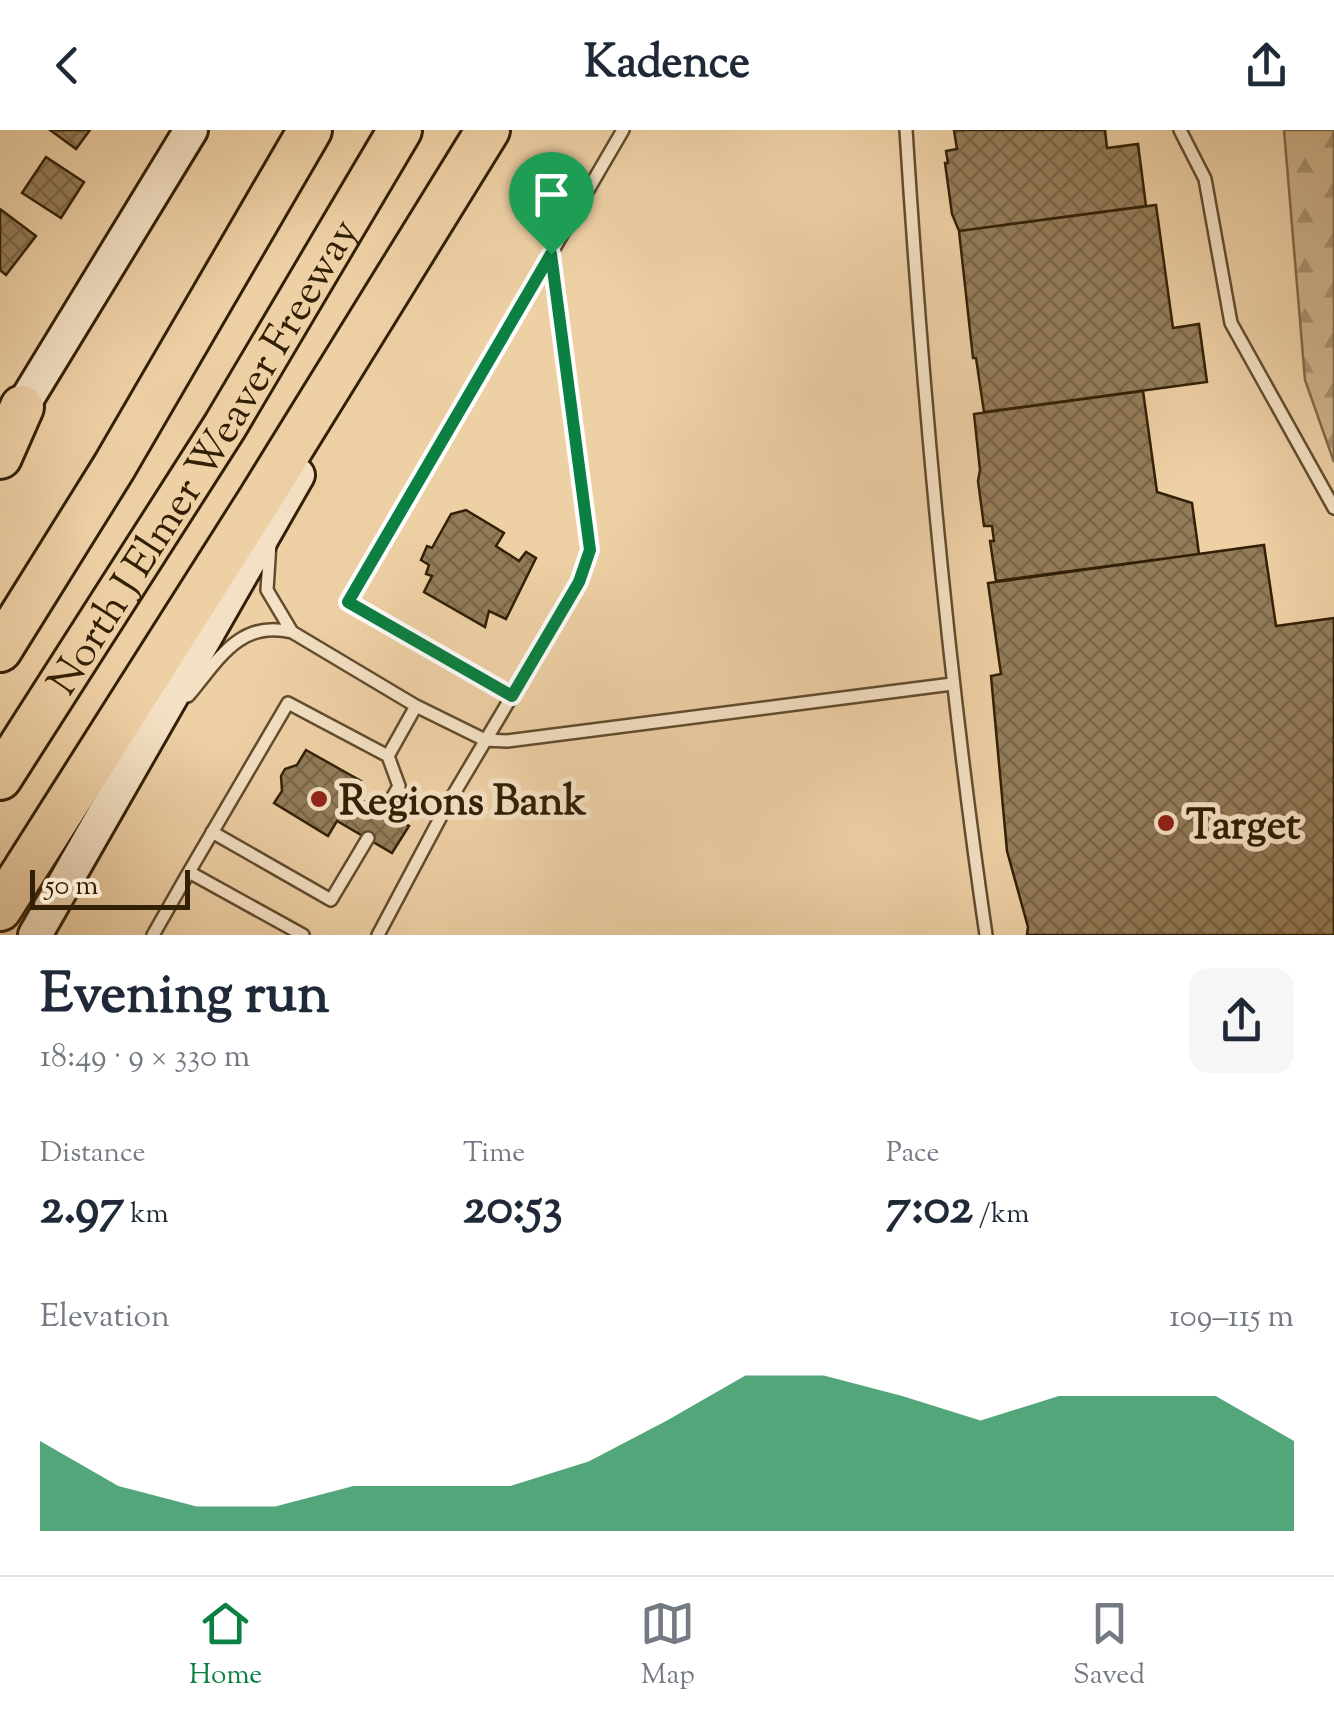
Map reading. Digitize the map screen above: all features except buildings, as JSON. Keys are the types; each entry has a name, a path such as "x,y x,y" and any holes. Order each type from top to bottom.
{"highway":[{"name":"North J Elmer Weaver Freeway","path":"0,650 114,467 310,130"},
{"name":"North J Elmer Weaver Freeway","path":"0,778 225,426 400,130"},
{"path":"0,910 490,130"},
{"path":"0,457 22,406"}],"main road":[{"path":"0,442 191,130"},
{"path":"34,935 490,130"}],"lane":[{"path":"512,696 348,602 623,130"},
{"path":"906,130 921,360 952,684 986,935"},
{"path":"1180,130 1205,179 1232,323 1334,508"},
{"path":"378,935 485,740 579,582 590,550 551,254"},
{"path":"272,520 267,590 292,632"},
{"path":"140,752 232,644 251,632 272,627 292,632 416,706 485,740 507,741 952,684"},
{"path":"154,935 288,703 388,756 399,786 384,812"},
{"path":"388,756 416,706"},
{"path":"212,832 331,900 368,838"},
{"path":"189,872 303,935"}],"green space":[{"path":"1284,130 1334,130 1334,462 1305,380"}],"place":[{"name":"Regions Bank","path":"319,799"},
{"name":"Target","path":"1166,823"}],"route":[{"path":"551,254 590,550 579,582 512,696 348,602 551,254"}]}
